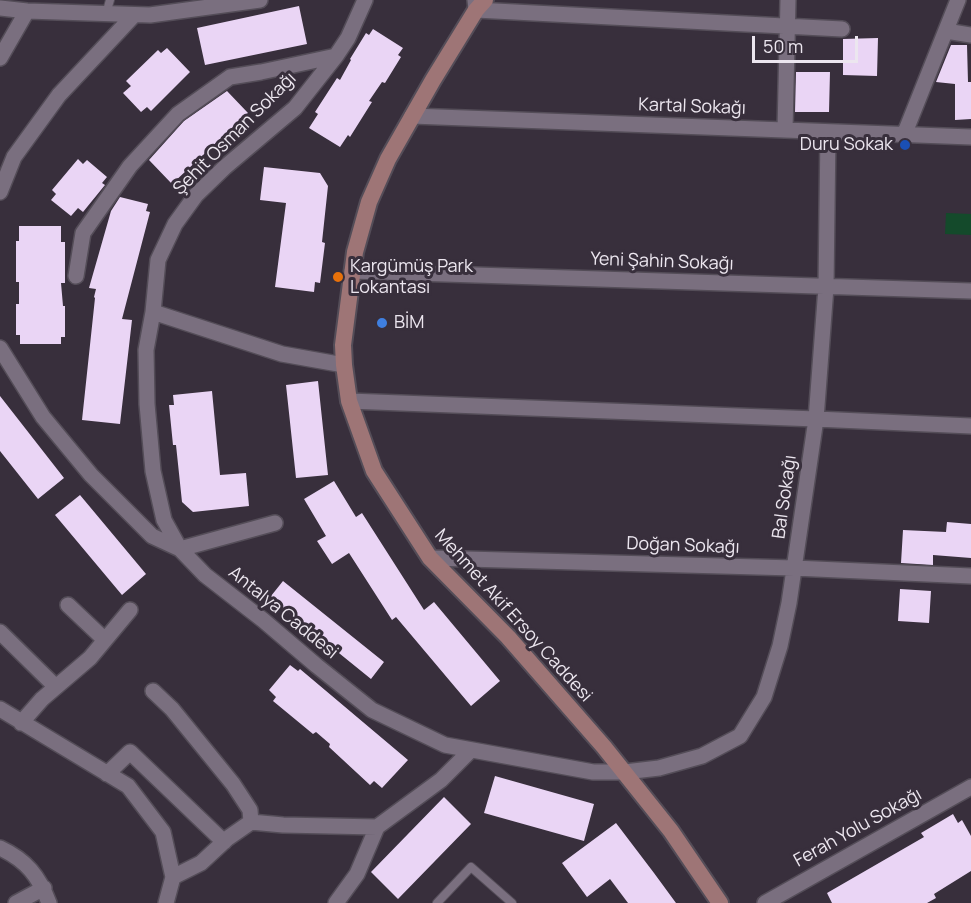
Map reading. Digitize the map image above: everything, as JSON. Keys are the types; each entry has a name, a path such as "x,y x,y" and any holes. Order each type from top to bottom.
{"main road":[{"name":"Mehmet Akif Ersoy Caddesi","path":"479,3 388,159 369,202 355,252 342,345 350,401 374,471 429,558 508,637 626,772 671,831 720,903"}],"street":[{"path":"0,8 27,11 108,7 134,15 150,15 260,0"},
{"name":"Şehit Osman Sokağı","path":"180,549 164,520 153,471 147,404 147,350 158,260 175,225 196,195 225,166 295,108 348,38 365,0"},
{"path":"785,130 788,0"},
{"path":"904,135 958,0"},
{"path":"479,3 842,29"},
{"path":"0,58 27,11"},
{"path":"0,192 14,157 59,95 134,15"},
{"path":"946,31 971,36"},
{"path":"76,276 83,233 130,166 178,114 230,76 261,72 336,56"},
{"name":"Kartal Sokağı","path":"412,116 971,137"},
{"name":"Bal Sokağı","path":"626,772 659,768 702,756 740,736 764,697 780,646 789,603 816,419 826,287 828,132"},
{"name":"Yeni Şahin Sokağı","path":"352,271 971,291"},
{"path":"153,312 282,354 344,365"},
{"name":"Antalya Caddesi","path":"1,355 43,417 91,475 152,536 180,549 205,575 372,710 446,745 593,772 626,772"},
{"path":"350,401 971,426"},
{"path":"180,549 275,523"},
{"name":"Doğan Sokağı","path":"429,558 794,568 971,576"},
{"path":"68,605 105,640"},
{"path":"21,723 42,699 90,658 130,610"},
{"path":"0,632 56,687"},
{"path":"153,691 172,709 233,784 250,810 251,822"},
{"path":"0,709 128,786 163,832 173,877 166,903"},
{"path":"336,903 357,874 377,827 441,780 471,750"},
{"path":"107,774 130,752 224,842"},
{"name":"Ferah Yolu Sokağı","path":"765,903 971,787"},
{"path":"173,877 201,863 251,822 377,827"},
{"path":"0,848 15,855 29,867 44,888 49,903"},
{"path":"16,903 44,888"}],"lane":[{"path":"437,903 471,867 512,903"}],"green space":[{"path":"946,213 971,214 971,235 945,234"}],"building":[{"path":"299,6 307,44 205,65 197,28"},
{"path":"373,29 403,48 398,55 401,57 385,83 382,82 369,101 372,102 350,137 348,135 340,147 309,128 318,114 315,112 337,78 340,80 366,33 369,35"},
{"path":"878,38 877,76 843,75 843,39"},
{"path":"951,45 967,45 968,82 971,82 971,119 955,120 955,84 936,82"},
{"path":"167,48 190,72 151,111 147,107 141,112 123,93 131,86 126,81 158,50 161,53"},
{"path":"796,72 830,72 829,112 795,112"},
{"path":"227,91 248,113 172,184 149,160 184,121"},
{"path":"78,159 83,164 87,160 107,177 102,183 105,185 83,212 78,208 71,216 51,200 56,194 52,190"},
{"path":"264,167 320,173 328,186 320,283 315,282 314,292 275,287 286,203 260,200"},
{"path":"120,197 148,204 146,211 150,212 122,319 132,320 120,424 82,420 96,289 89,288 111,211"},
{"path":"19,226 61,226 61,242 65,242 65,283 61,283 63,306 65,306 65,337 61,337 61,344 20,344 20,335 16,335 19,282 16,282 16,241 19,241"},
{"path":"318,381 328,475 296,478 286,385"},
{"path":"212,391 220,475 246,473 249,506 193,512 182,502 169,405 174,405 173,395"},
{"path":"0,396 64,478 38,499 0,451"},
{"path":"334,481 356,517 362,513 424,610 434,602 500,681 471,706 396,617 392,620 349,553 332,564 317,541 326,536 304,499"},
{"path":"80,495 146,574 122,595 55,515"},
{"path":"947,522 971,524 971,558 933,555 933,565 901,563 903,530 946,532"},
{"path":"283,581 384,662 371,679 287,611 284,615 267,601"},
{"path":"900,589 931,591 929,623 898,621"},
{"path":"290,665 298,671 300,669 408,760 382,788 374,781 370,785 329,747 330,744 316,732 313,734 273,701 276,697 269,690"},
{"path":"495,776 594,804 584,841 484,813"},
{"path":"444,797 471,824 398,899 371,872"},
{"path":"953,814 958,823 962,820 971,836 971,871 934,894 936,898 927,903 832,903 827,893 924,837 921,833"},
{"path":"616,823 676,903 628,903 610,879 587,897 562,863"}],"place":[{"name":"Duru Sokak","path":"905,145"},
{"name":"Kargümüş Park Lokantası","path":"338,277"},
{"name":"BİM","path":"382,323"}]}
